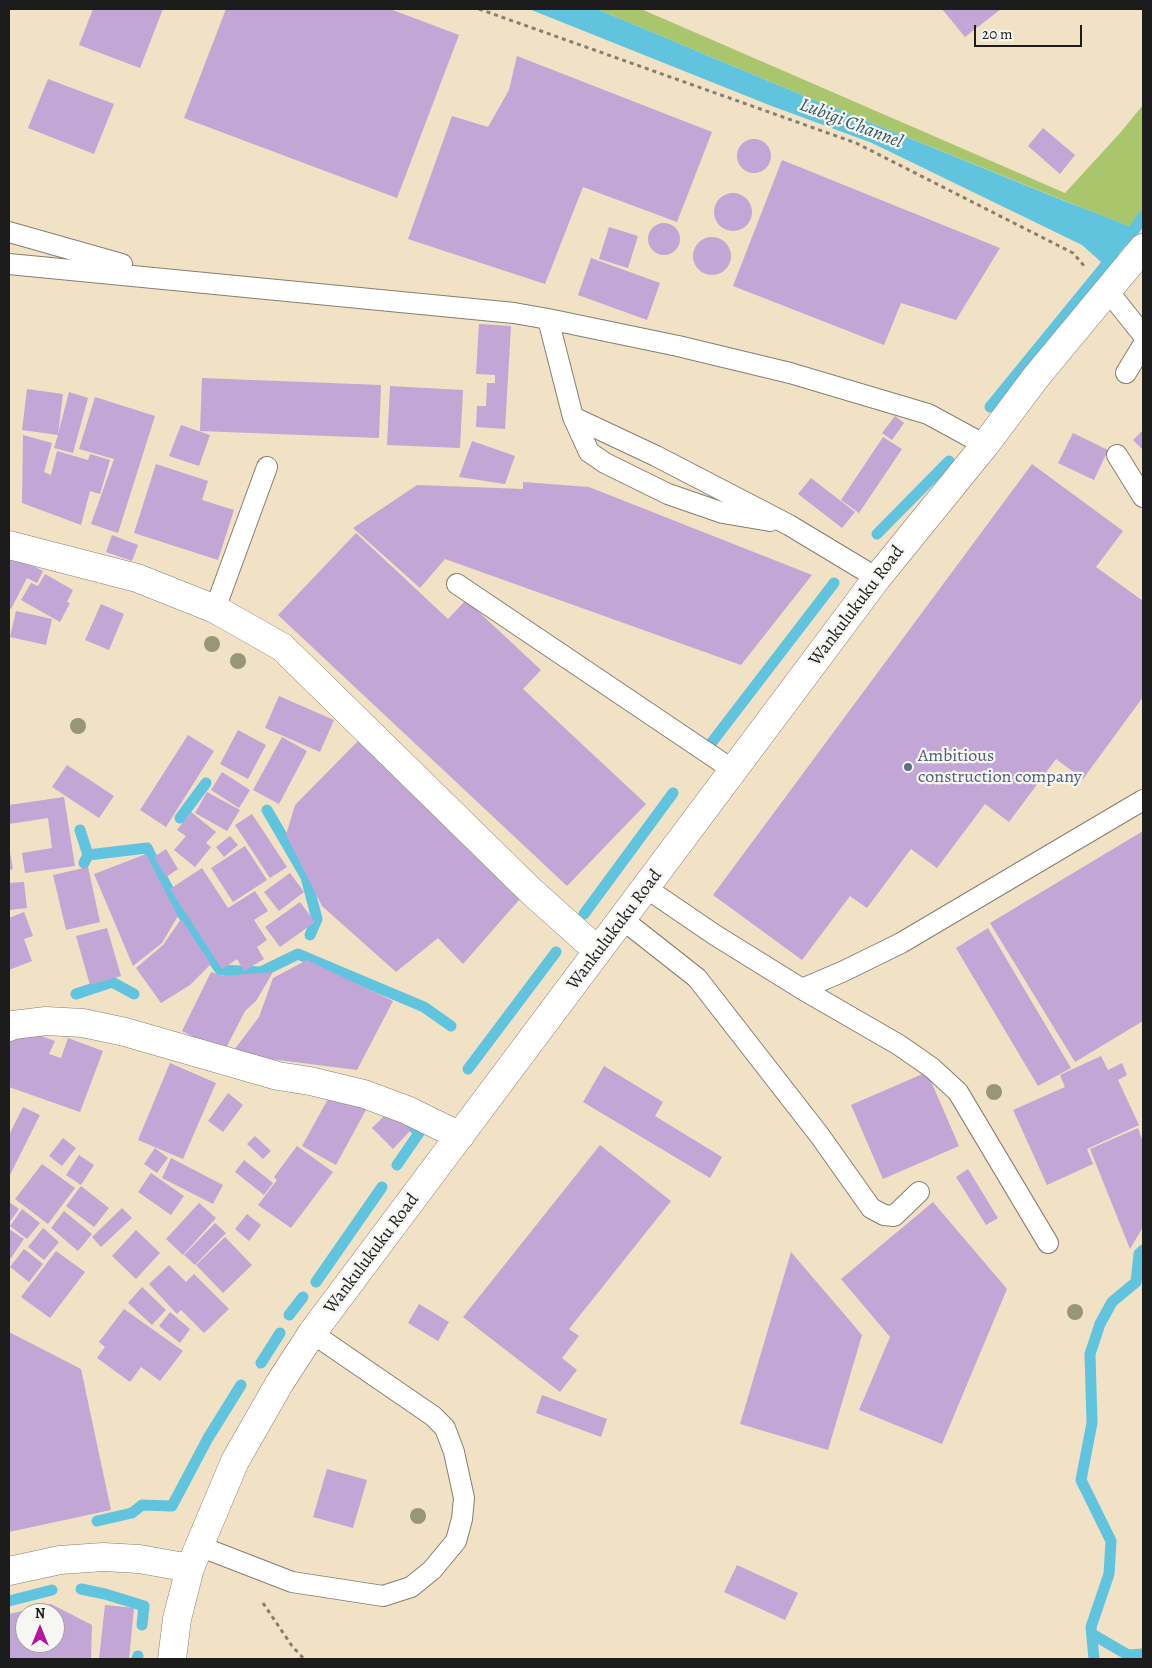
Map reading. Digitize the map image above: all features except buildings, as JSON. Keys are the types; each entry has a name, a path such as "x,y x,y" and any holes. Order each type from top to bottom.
{"main road":[{"name":"Wankulukuku Road","path":"172,1659 177,1619 194,1557 235,1462 278,1384 312,1333 877,578 985,445 1036,377 1143,248"},
{"path":"9,545 137,578 215,609 282,648 532,892 598,951"},
{"path":"9,1027 46,1020 83,1024 125,1032 278,1076 310,1081 364,1094 407,1110 460,1136"},
{"path":"9,1572 60,1560 103,1557 139,1559 194,1557"}],"lane":[{"path":"9,232 178,279"},
{"path":"9,264 514,313 548,319 678,346 790,373 928,414 985,445"},
{"path":"1108,291 1143,335"},
{"path":"548,319 573,418 589,452 623,472 668,494 723,513 789,525"},
{"path":"1126,373 1143,346"},
{"path":"573,418 656,456 789,525 877,578"},
{"path":"1117,455 1143,497"},
{"path":"215,609 266,467"},
{"path":"457,584 733,770"},
{"path":"802,989 901,943 1143,800"},
{"path":"646,888 715,935 802,989 899,1045 932,1068 958,1092 1048,1243"},
{"path":"622,919 697,978 820,1136 871,1208 884,1215 894,1216 919,1192"},
{"path":"194,1557 234,1559 292,1582 383,1596 411,1587 432,1570 456,1541 462,1519 464,1498 454,1452 445,1428 433,1416 312,1333"}],"path":[{"path":"479,9 856,143 1073,253 1108,291"},
{"path":"234,1559 292,1646 304,1659"}],"green space":[{"path":"597,9 641,9 1065,193 1143,105 1143,225 1139,230 1110,219 773,83"}],"water":[{"name":"Lubigi Channel","path":"529,9 597,9 773,83 1139,230 1105,270 1100,261 1082,245 872,143 769,105"}],"waterway":[{"path":"1128,240 1143,216"},
{"path":"990,407 1114,255"},
{"path":"877,534 949,461"},
{"path":"709,746 834,583"},
{"path":"180,818 206,783"},
{"path":"584,914 673,793"},
{"path":"267,810 306,877 317,919 310,935"},
{"path":"80,830 88,855"},
{"path":"84,863 88,855 147,848 175,903 220,970 261,972 298,954 424,1007 451,1026"},
{"path":"468,1069 556,952"},
{"path":"76,994 112,982 134,994"},
{"path":"397,1165 419,1133 406,1119"},
{"path":"316,1282 382,1187"},
{"path":"1094,1659 1091,1627 1109,1574 1111,1541 1081,1480 1092,1423 1090,1354 1100,1324 1112,1302 1136,1282 1139,1254 1143,1250"},
{"path":"289,1315 303,1297"},
{"path":"261,1363 280,1333"},
{"path":"97,1521 132,1513 142,1505 172,1506 208,1438 241,1385"},
{"path":"81,1589 144,1606 142,1625"},
{"path":"9,1601 52,1590"},
{"path":"1092,1634 1128,1655 1143,1654"}],"place":[{"name":"Ambitious construction company","path":"908,767"}]}
